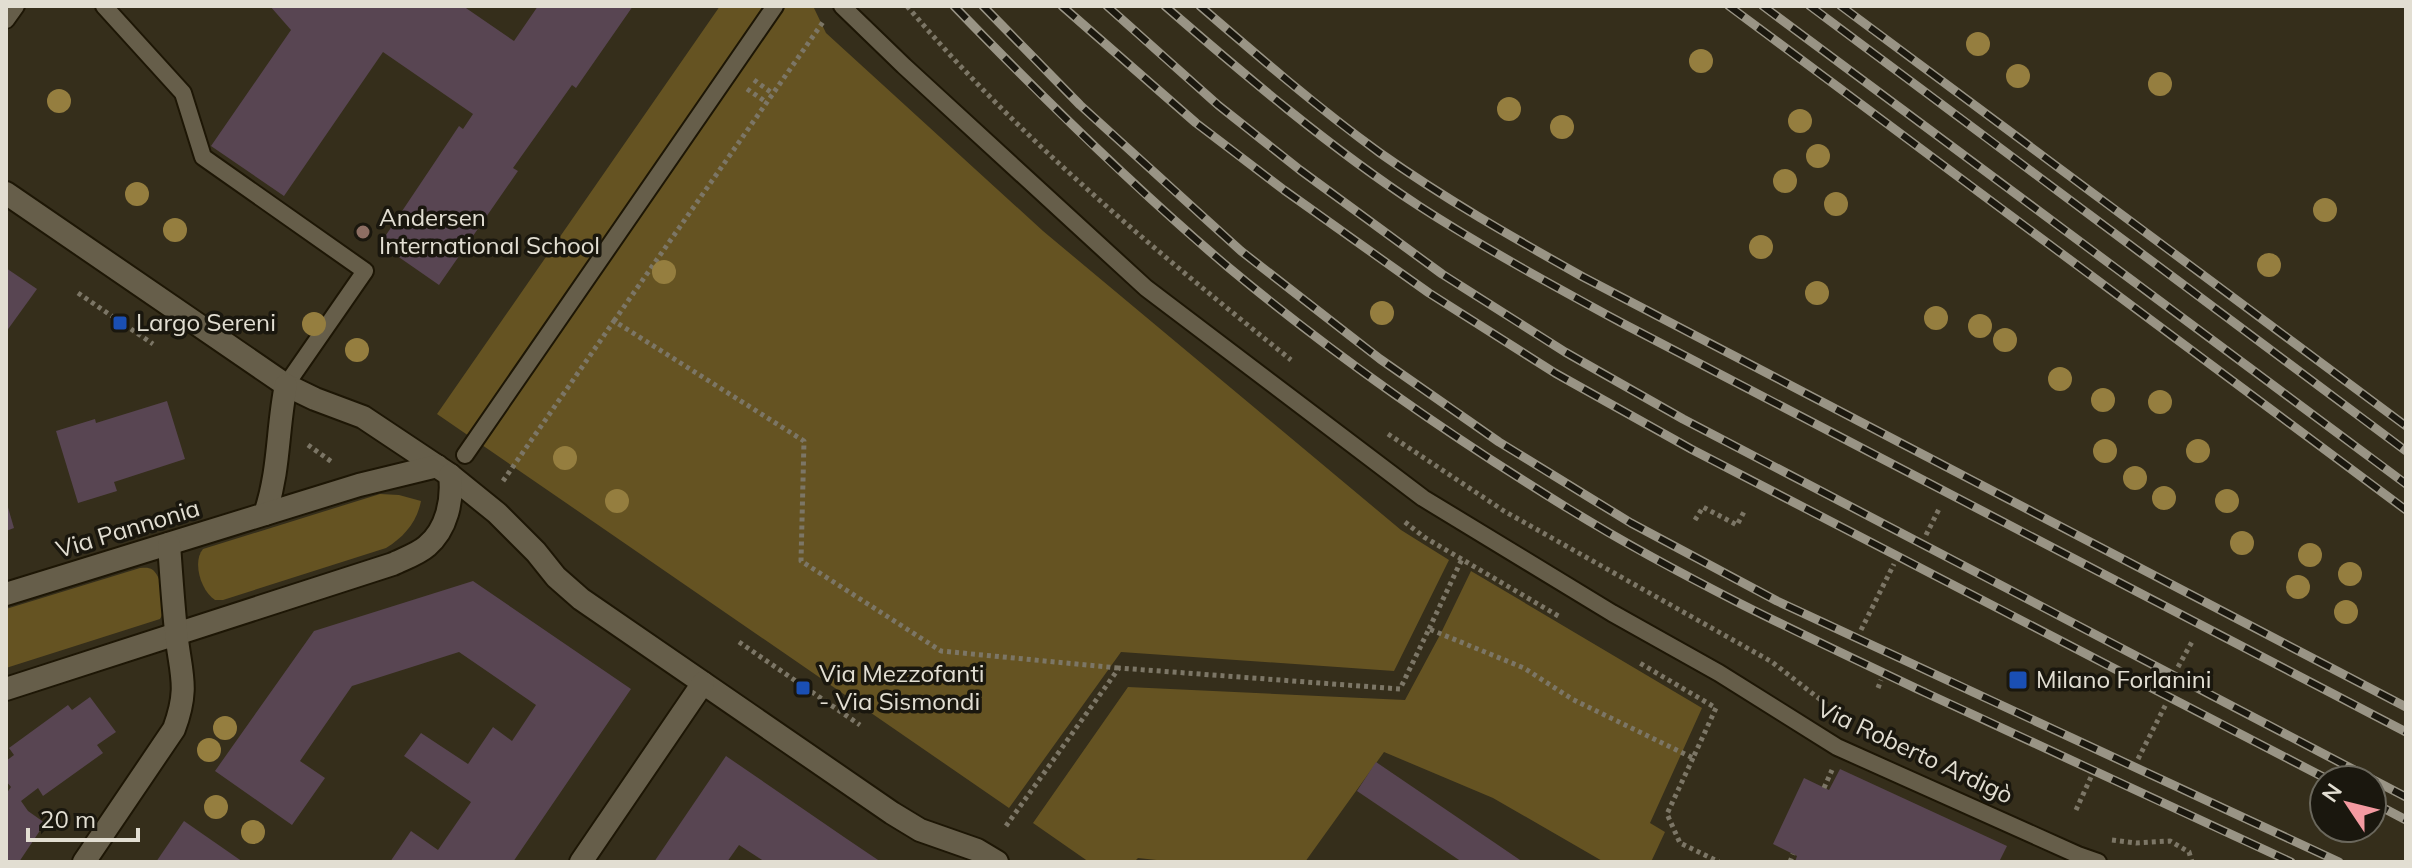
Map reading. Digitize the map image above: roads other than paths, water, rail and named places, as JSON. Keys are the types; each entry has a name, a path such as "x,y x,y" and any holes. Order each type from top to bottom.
{"street":[{"path":"6,193 286,385 363,417 443,471 497,513 568,589 905,822 934,836 977,850 997,862"},
{"path":"265,514 278,457 286,385"},
{"path":"6,689 393,564 427,547 442,526 451,502 443,471"},
{"name":"Via Pannonia","path":"6,594 359,485 443,471"},
{"path":"84,862 174,729 183,706 184,679 169,544"},
{"path":"581,862 703,683"}],"lane":[{"path":"6,20 16,6"},
{"path":"104,6 183,93 203,157 365,271 286,385"},
{"path":"465,455 775,6"},
{"name":"Via Roberto Ardigò","path":"842,6 1146,288 1423,498 1612,613 1719,673 1837,747 2098,862"}],"railway":[{"path":"954,6 1088,140 1228,267 1352,363 1437,424 1525,481 1612,535 1745,606 2291,862"},
{"path":"983,6 1080,105 1241,251 1380,359 1499,442 1631,523 1777,601 2339,862"},
{"path":"1062,6 1196,123 1284,190 1429,293 1555,373 1691,449 2308,769"},
{"path":"1107,6 1218,105 1300,170 1442,274 1565,352 1683,419 2406,797"},
{"path":"1165,6 1353,160 1419,206 1493,251 1620,322 2406,732"},
{"path":"1200,6 1311,100 1380,153 1506,233 1583,277 2406,707"},
{"path":"1729,6 2406,510"},
{"path":"1763,6 2406,484"},
{"path":"1810,6 2406,451"},
{"path":"1841,6 2406,426"},
{"path":"2388,810 2406,820"}],"place":[{"name":"Andersen International School","path":"363,232"},
{"name":"Largo Sereni","path":"120,323"},
{"name":"Milano Forlanini","path":"2018,680"},
{"name":"Via Mezzofanti - Via Sismondi","path":"803,688"}]}
